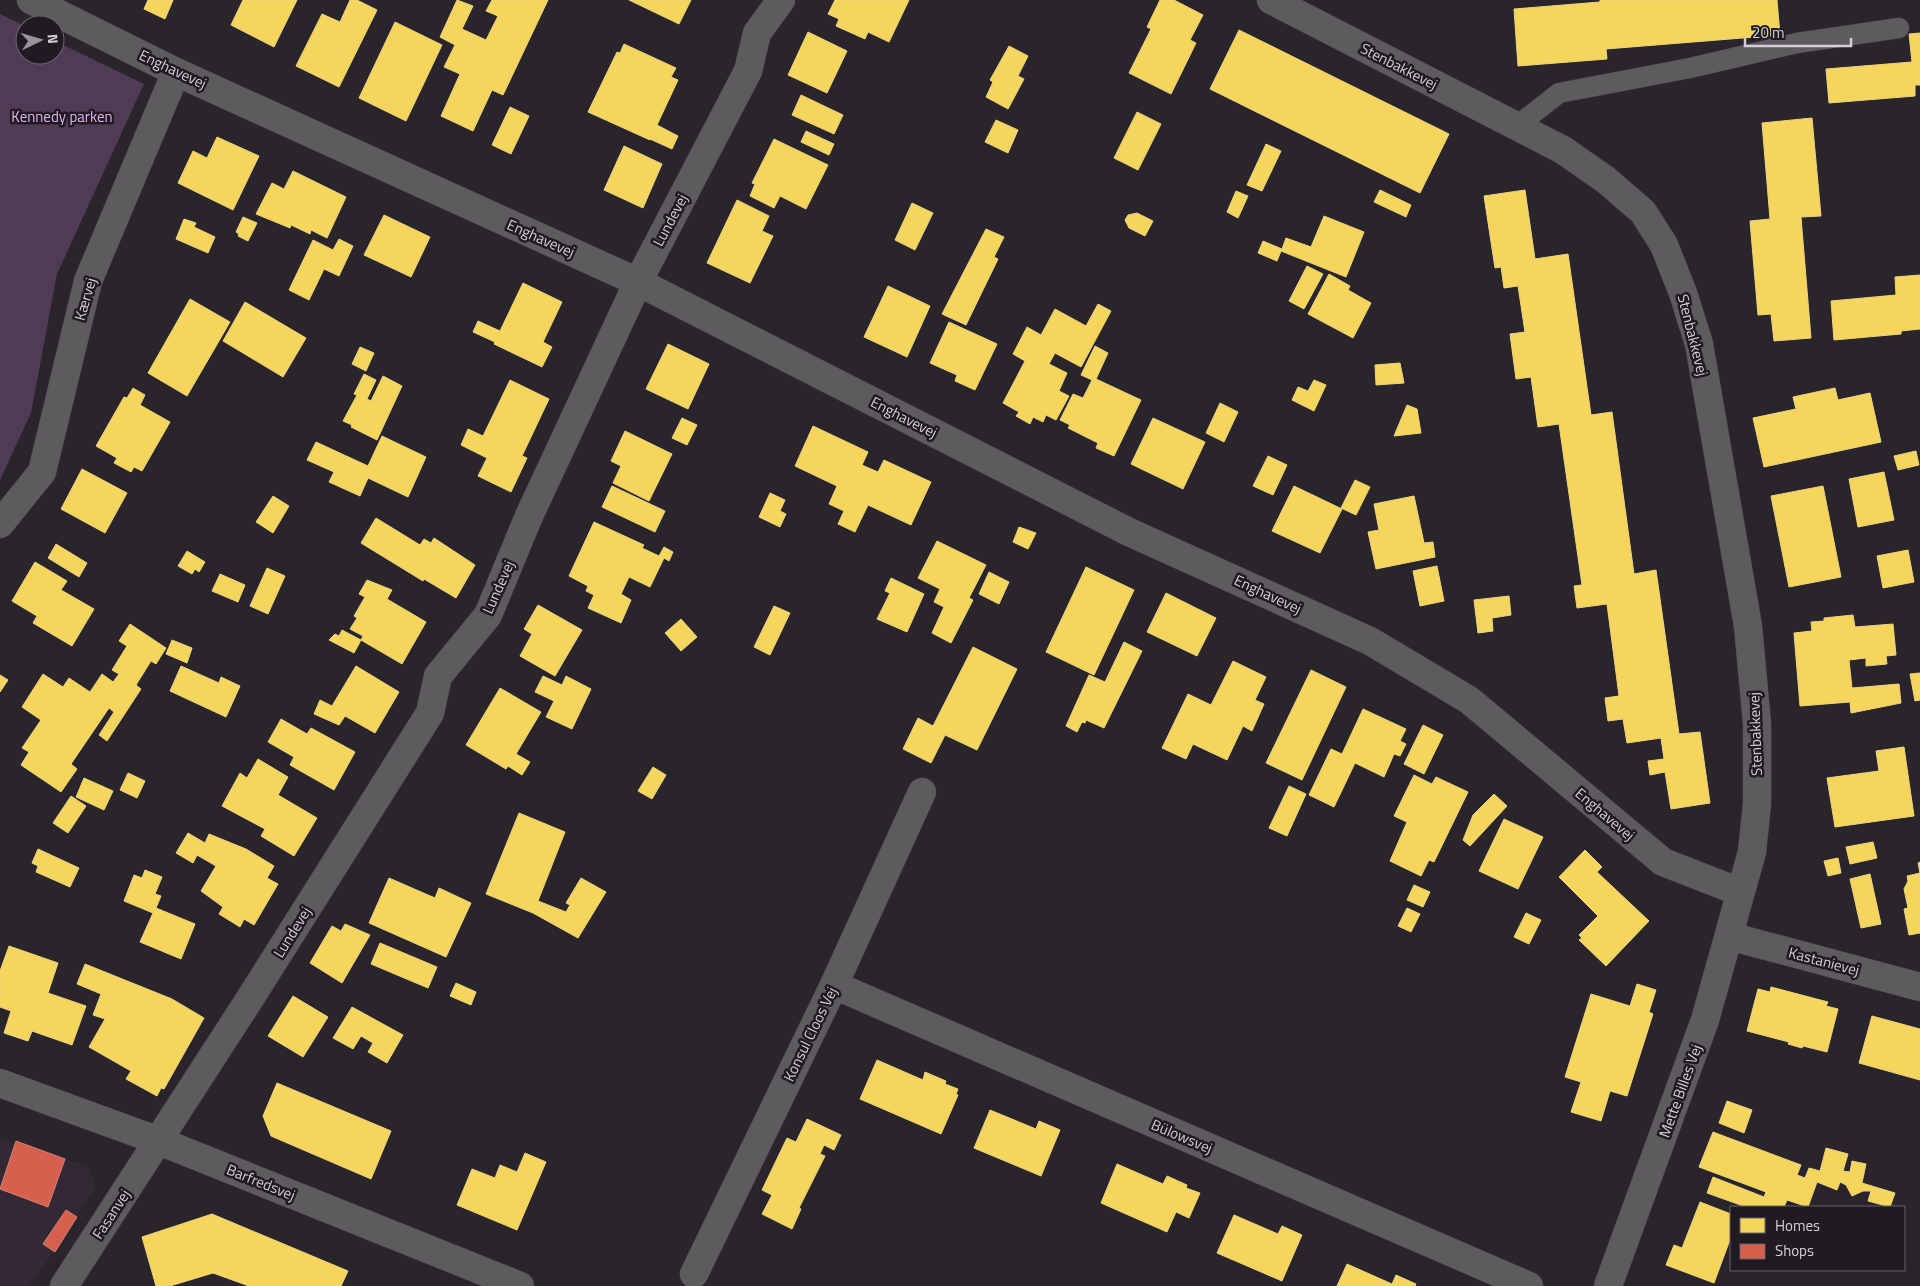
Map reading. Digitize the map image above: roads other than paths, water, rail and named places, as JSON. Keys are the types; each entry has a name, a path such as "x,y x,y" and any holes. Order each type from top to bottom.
{"street":[{"name":"Enghavevej","path":"31,0 176,72 638,282 1129,532 1370,641 1469,700 1663,862 1740,892"},
{"name":"Lundevej","path":"159,1141 180,1105 251,997 430,713 438,676 488,615 529,516 638,282 748,71 757,33 781,0"},
{"name":"Stenbakkevej","path":"1270,0 1563,150 1606,180 1643,212 1664,245 1683,293 1698,344 1748,626 1757,724 1756,804 1752,852 1740,892"},
{"name":"Kærvej","path":"0,524 42,472 88,282 176,72"},
{"name":"Konsul Cloos Vej","path":"694,1274 834,985 922,792"},
{"name":"Mette Billes Vej","path":"1608,1286 1705,1020 1740,892"},
{"name":"Kastanievej","path":"1729,936 1920,987"},
{"name":"Bülowsvej","path":"834,985 1529,1286"},
{"name":"Barfredsvej","path":"0,1083 159,1141 520,1286"},
{"name":"Fasanvej","path":"64,1286 159,1141"}],"lane":[{"path":"1517,126 1559,93 1690,68 1798,43 1899,28"}],"park label":[{"name":"Kennedy parken","path":"62,116"}]}
